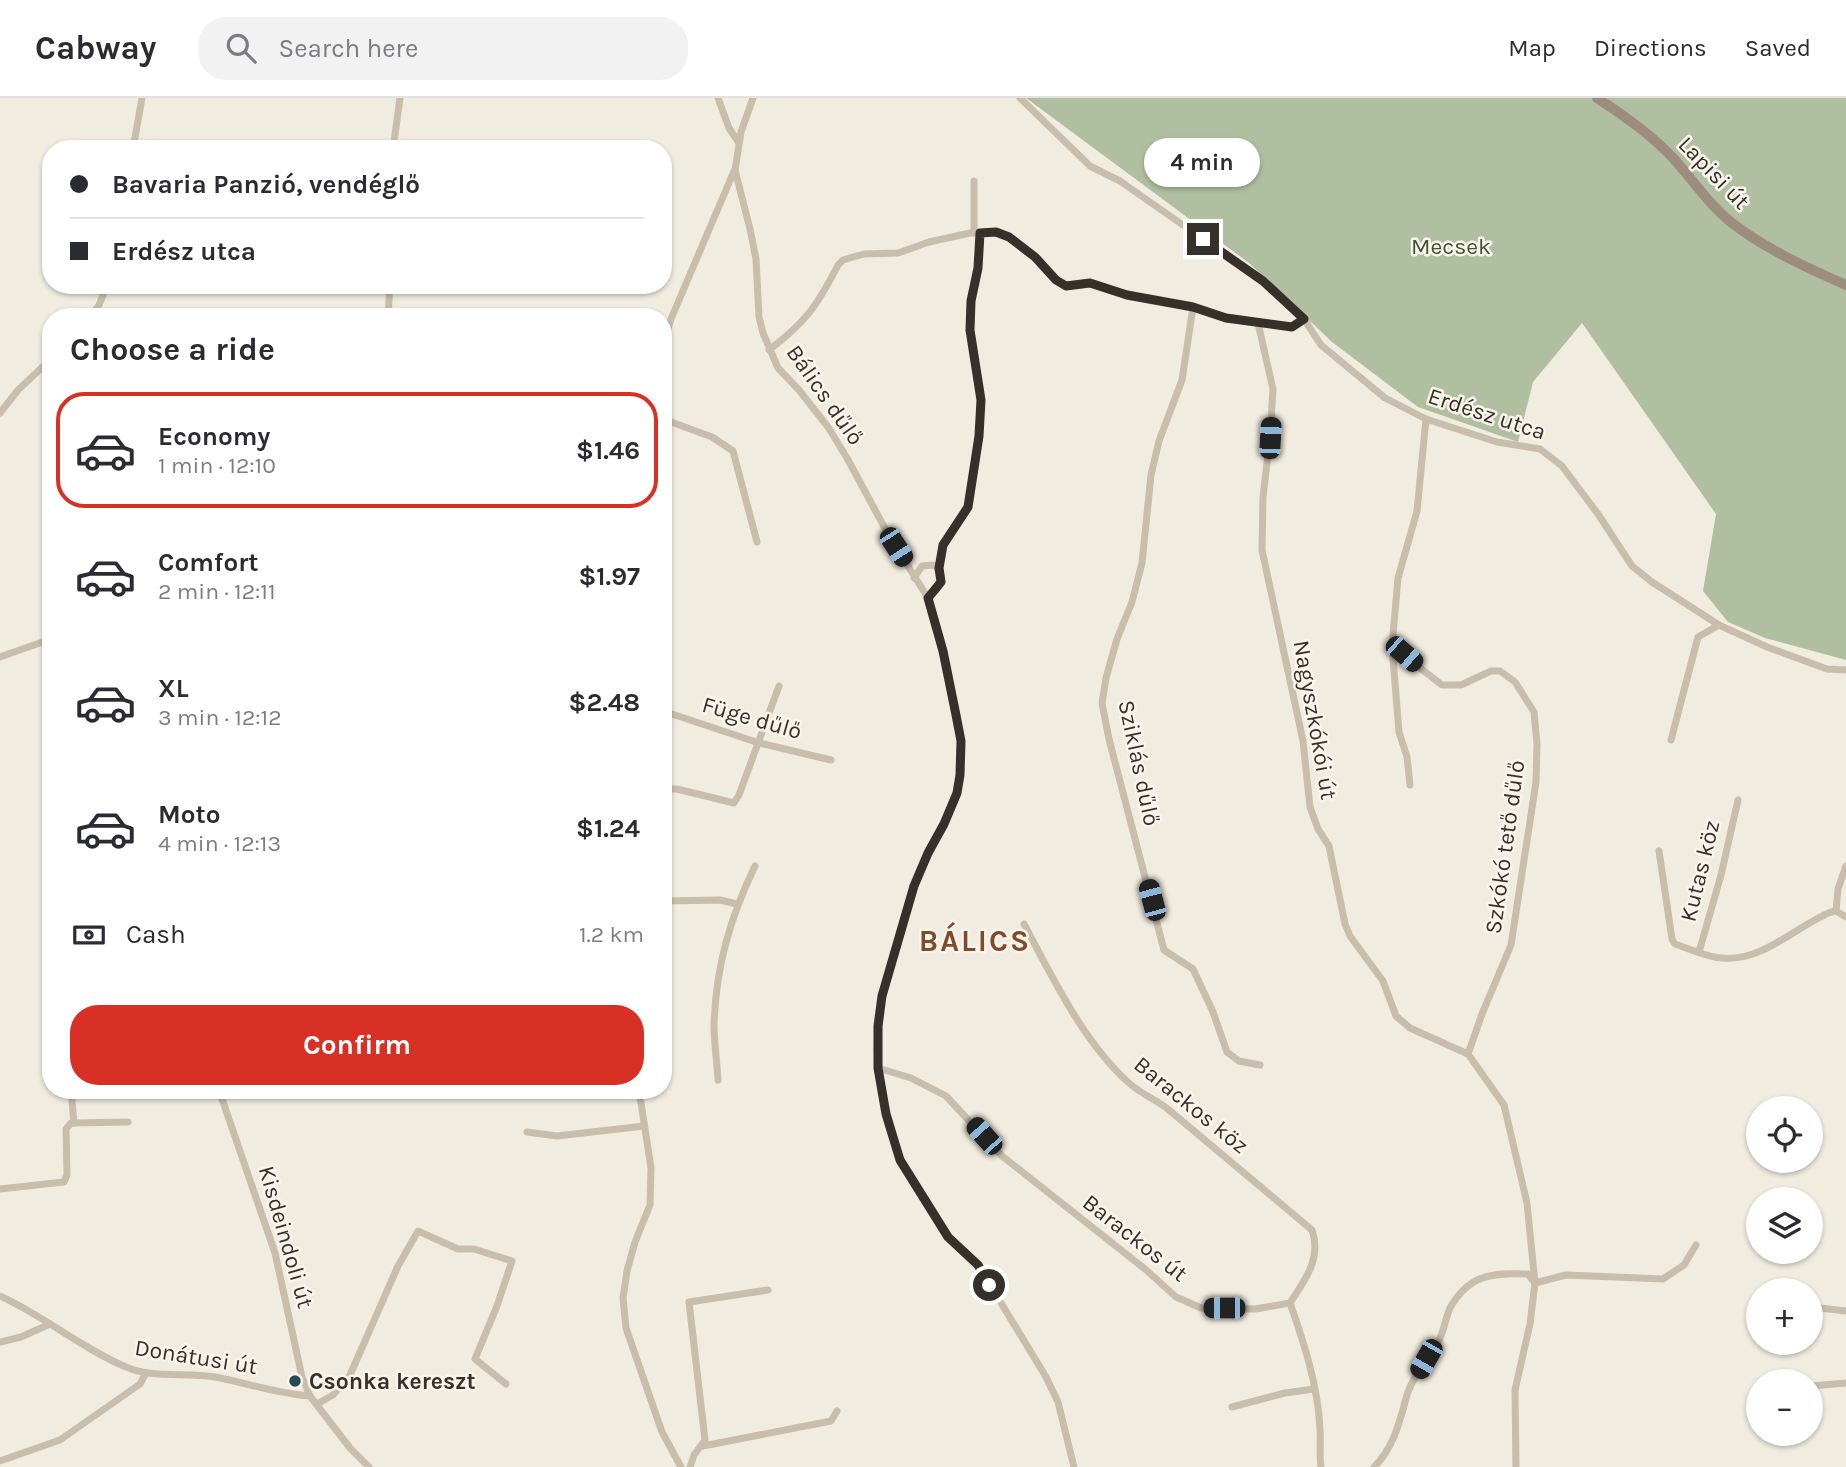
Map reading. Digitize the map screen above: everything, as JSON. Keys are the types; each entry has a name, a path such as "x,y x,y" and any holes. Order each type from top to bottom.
{"street":[{"path":"135,140 142,98"},
{"path":"394,140 400,98"},
{"path":"718,98 729,128 739,143"},
{"name":"Bálics dűlő","path":"753,98 739,143 735,170 756,259 759,317 769,350 778,368 828,427 887,534 928,598 943,651 961,741 957,793 914,886 882,996 878,1026 878,1068 886,1114 900,1160 948,1237 978,1265 1046,1377 1058,1402 1074,1467"},
{"name":"Erdész utca","path":"1020,98 1090,166 1120,181 1263,281 1304,319 1321,345 1385,398 1426,418 1497,442 1540,449 1562,466 1632,566 1687,606 1719,625 1767,647 1827,669 1846,670"},
{"name":"Lapisi út","path":"1597,98 1630,120 1659,145 1731,222 1773,249 1846,285"},
{"path":"672,317 735,170"},
{"path":"928,598 940,584 942,577 939,568 943,545 968,507 979,436 981,400 970,330 971,301 978,268 974,181"},
{"path":"769,350 798,329 843,260 864,254 898,253 929,242 977,233 996,232 1009,237 1066,286 1090,283 1127,295 1258,323 1292,327 1304,319"},
{"name":"Sziklás dűlő","path":"1193,307 1182,380 1159,441 1150,475 1142,563 1136,589 1117,639 1102,703 1164,950 1194,969 1227,1052 1239,1061 1260,1065"},
{"name":"Nagyszkókói út","path":"1258,323 1273,389 1262,497 1262,550 1303,741 1310,807 1318,829 1329,846 1345,924 1350,936 1383,981 1396,1016 1409,1028 1468,1054"},
{"path":"0,413 18,390 42,367"},
{"path":"1410,785 1407,757 1399,732 1392,646 1398,578 1418,511 1426,418"},
{"path":"672,422 712,438 733,451 757,542"},
{"path":"914,578 922,565 939,568"},
{"path":"1671,740 1698,638 1719,625"},
{"path":"0,657 42,642"},
{"name":"Szkókó tető dűlő","path":"1392,646 1442,685 1461,685 1491,671 1500,671 1515,682 1534,712 1536,782 1511,945 1468,1054"},
{"path":"672,789 734,803 779,686"},
{"name":"Füge dűlő","path":"672,714 759,743 831,760"},
{"name":"Kutas köz","path":"1699,952 1721,875 1738,800"},
{"name":"Kutas köz","path":"1659,851 1672,939 1675,944 1723,958 1746,955 1765,948 1822,915 1836,911"},
{"path":"718,1080 714,1027 718,978 737,904 755,866"},
{"path":"1846,866 1838,889 1836,911 1846,917"},
{"path":"672,901 720,900 737,904"},
{"name":"Barackos köz","path":"1024,924 1056,984 1089,1035 1129,1084 1167,1109 1312,1230 1316,1242 1311,1272 1290,1303"},
{"path":"1468,1054 1504,1105 1527,1203 1535,1283 1530,1324 1515,1390 1517,1467"},
{"name":"Barackos út","path":"878,1068 911,1078 946,1096 1002,1156 1145,1269 1176,1297 1201,1308 1255,1309 1290,1303"},
{"path":"72,1099 74,1123"},
{"name":"Kisdeindoli út","path":"222,1099 275,1252 302,1377 310,1396"},
{"path":"640,1099 650,1168 650,1205 627,1270 623,1298 626,1328 662,1432 681,1467"},
{"path":"0,1189 64,1182 67,1125 128,1122"},
{"path":"527,1132 557,1136 644,1126"},
{"path":"317,1404 332,1395 350,1375 398,1266 418,1231 458,1249 474,1249 512,1261 475,1359 506,1384"},
{"path":"1535,1283 1566,1275 1663,1279 1684,1265 1696,1245"},
{"path":"1374,1467 1383,1459 1399,1424 1408,1391 1439,1342 1450,1308 1471,1282 1494,1273 1528,1274 1535,1283"},
{"path":"690,1467 694,1455 705,1440 705,1429 689,1302 768,1290"},
{"name":"Donátusi út","path":"0,1296 22,1306 129,1369 146,1373 214,1377 293,1395 310,1396"},
{"path":"1290,1303 1306,1347 1314,1389 1321,1428 1321,1467"},
{"path":"1823,1308 1846,1311"},
{"path":"0,1342 21,1337 50,1324"},
{"path":"0,1461 60,1440 140,1384 146,1373"},
{"path":"1823,1385 1846,1383"},
{"path":"1232,1407 1285,1393 1314,1389"},
{"path":"310,1396 350,1448 369,1467"},
{"path":"702,1446 831,1421 837,1411"}],"green space":[{"name":"Mecsek","path":"1026,98 1846,98 1846,660 1765,638 1728,622 1703,591 1716,514 1582,323 1533,382 1518,442 1418,407 1332,342 1249,263"}],"place":[{"name":"Csonka kereszt","path":"295,1381"}],"district":[{"name":"BÁLICS","path":"975,941"}],"route":[{"path":"989,1285 978,1265 948,1237 900,1160 881,1091 877,1050 882,996 914,886 957,793 960,775 961,741 943,651 928,598 941,582 939,568 943,545 968,507 979,436 981,400 970,330 980,233 996,232 1009,237 1066,286 1090,283 1127,295 1171,302 1226,318 1258,323 1292,327 1304,319 1263,281 1203,239"}]}
